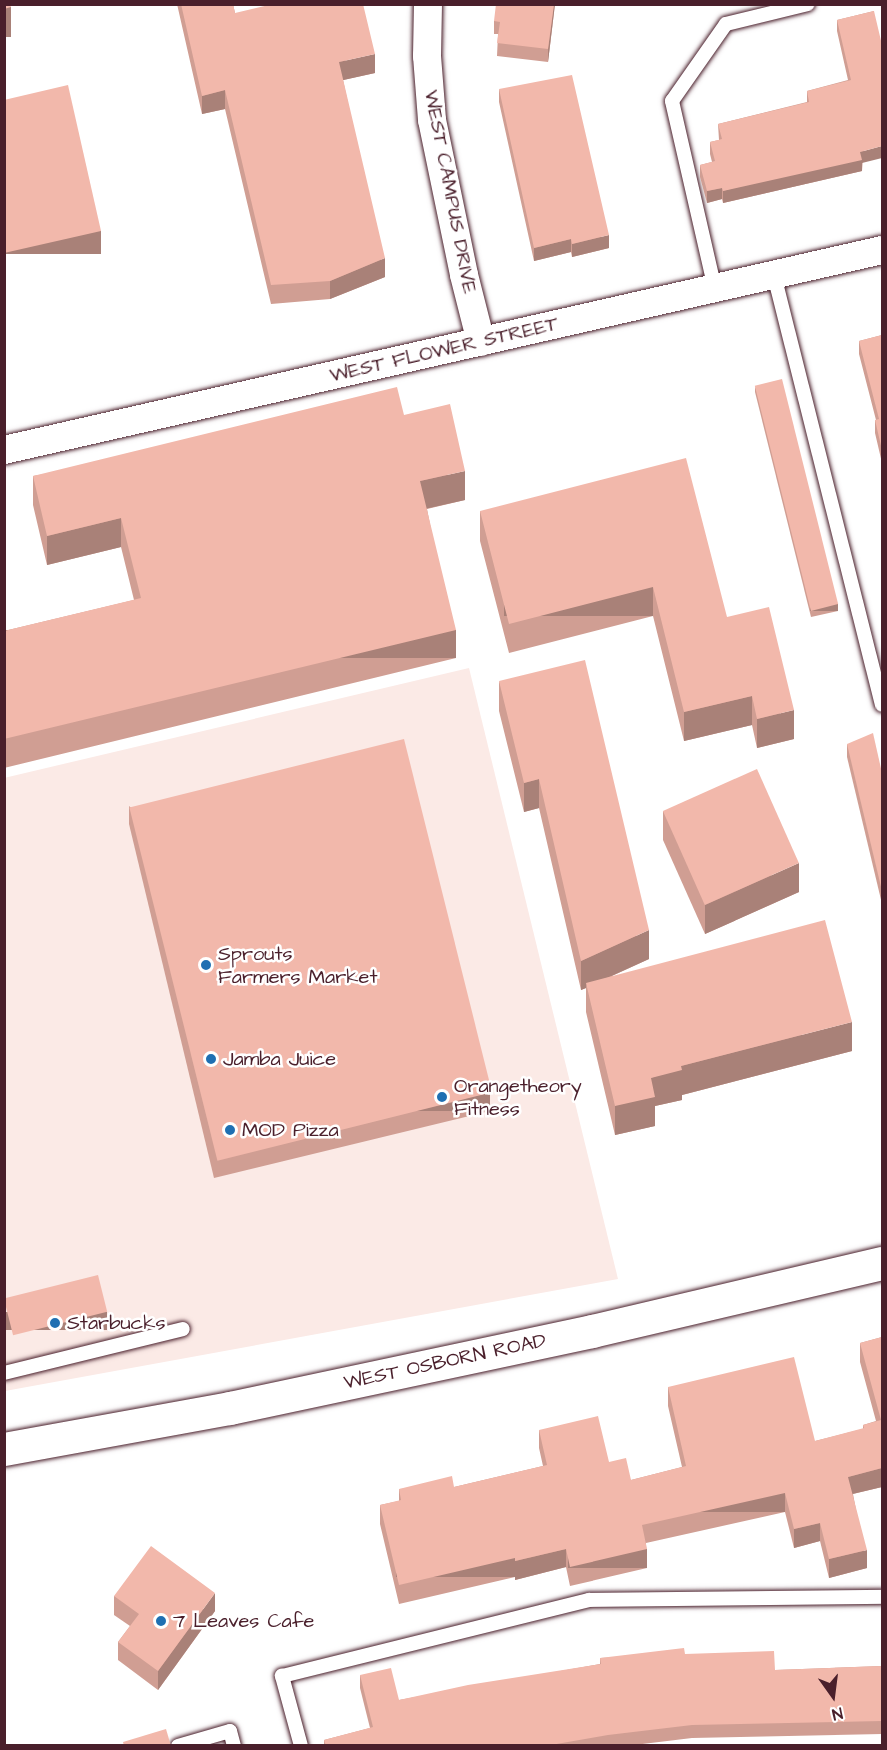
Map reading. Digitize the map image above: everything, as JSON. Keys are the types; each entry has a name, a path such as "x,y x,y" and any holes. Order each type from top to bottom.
{"street":[{"name":"WEST CAMPUS DRIVE","path":"428,4 427,56 432,120 464,275 481,342"},
{"name":"WEST FLOWER STREET","path":"4,450 882,250"},
{"name":"WEST OSBORN ROAD","path":"4,1449 230,1408 592,1331 882,1263"}],"lane":[{"path":"715,289 672,100 726,24 808,4"},
{"path":"774,275 882,705"},
{"path":"4,1373 183,1329"},
{"path":"301,1746 282,1676 589,1600 882,1597"},
{"path":"178,1746 230,1731 234,1746"}],"shaded area":[{"path":"469,668 618,1279 5,1391 4,778"}],"building":[{"path":"4,4 10,4 11,7 4,9"},
{"path":"181,4 233,4 235,13 273,4 363,4 375,54 339,62 385,258 330,281 271,285 225,90 202,96"},
{"path":"496,4 554,4 548,49 497,43 500,22 494,21"},
{"path":"874,11 882,45 882,146 860,152 862,160 723,191 722,188 707,191 700,165 715,161 710,142 722,139 718,124 809,102 807,91 851,80 837,20"},
{"path":"572,75 609,235 572,244 571,239 534,248 499,89"},
{"path":"68,85 101,231 4,253 4,100"},
{"path":"882,335 882,450 875,420 879,419 859,341"},
{"path":"782,379 838,604 811,611 755,386"},
{"path":"397,387 404,415 450,404 465,471 420,481 456,630 4,739 4,631 141,598 121,518 47,536 33,476"},
{"path":"686,458 727,617 769,607 794,710 757,719 752,696 684,712 653,587 509,624 480,511"},
{"path":"585,660 649,930 581,961 539,779 524,783 499,681"},
{"path":"873,733 882,773 882,891 847,744"},
{"path":"404,739 492,1092 217,1161 129,807"},
{"path":"757,769 799,863 705,905 663,811"},
{"path":"825,920 852,1022 681,1066 682,1070 651,1078 655,1097 615,1106 586,983"},
{"path":"98,1275 107,1312 13,1335 4,1298"},
{"path":"882,1337 882,1468 848,1477 867,1550 829,1559 820,1523 794,1529 785,1493 642,1525 647,1549 570,1567 566,1549 515,1561 515,1558 399,1585 380,1505 401,1500 399,1489 452,1476 454,1487 547,1465 539,1430 598,1416 609,1462 626,1458 631,1480 686,1466 668,1387 794,1357 815,1441 864,1428 863,1425 881,1420 860,1343"},
{"path":"151,1546 215,1593 158,1671 118,1642 139,1614 114,1596"},
{"path":"684,1648 685,1654 774,1651 775,1670 882,1666 882,1721 692,1725 608,1735 545,1746 514,1746 514,1744 508,1746 326,1746 324,1740 373,1727 360,1675 391,1668 399,1700 468,1685 601,1664 600,1658"},
{"path":"166,1729 171,1746 124,1746 123,1742"}],"place":[{"name":"Sprouts Farmers Market","path":"206,965"},
{"name":"Jamba Juice","path":"211,1059"},
{"name":"Orangetheory Fitness","path":"442,1097"},
{"name":"MOD Pizza","path":"230,1130"},
{"name":"Starbucks","path":"55,1323"},
{"name":"7 Leaves Cafe","path":"161,1621"}]}
